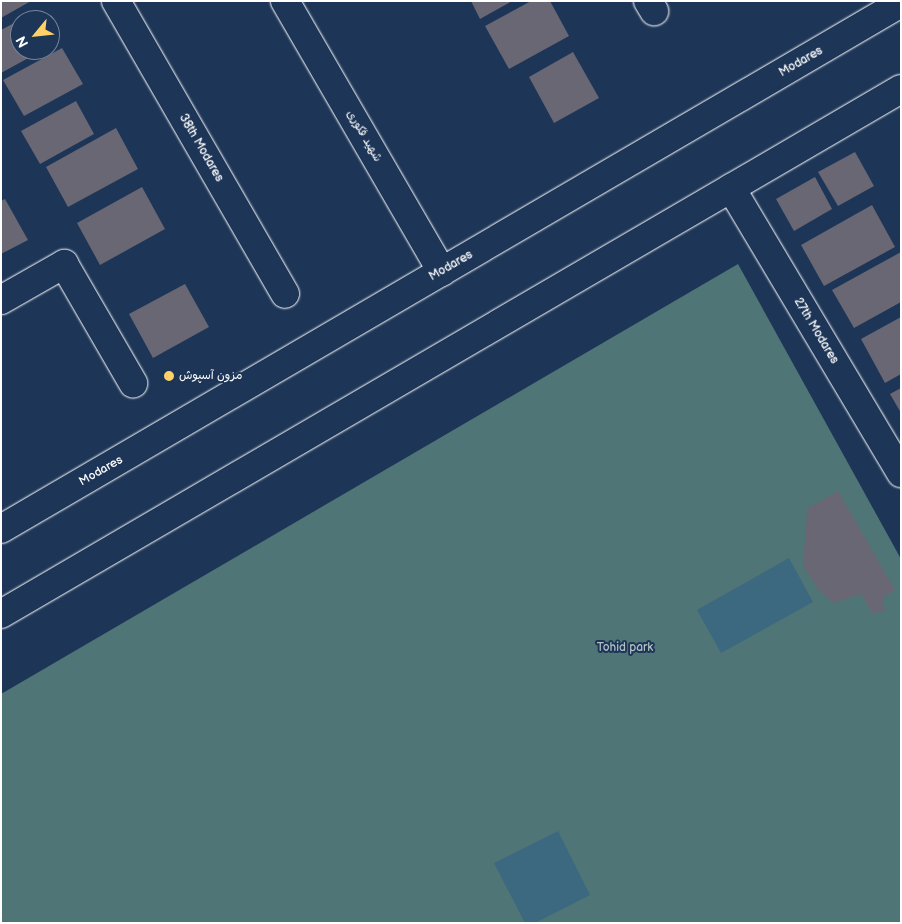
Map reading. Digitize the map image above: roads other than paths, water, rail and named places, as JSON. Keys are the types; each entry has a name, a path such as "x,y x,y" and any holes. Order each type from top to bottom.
{"main road":[{"name":"38th Modares","path":"116,1 285,294"},
{"name":"شهید فکوری","path":"285,1 442,272"},
{"name":"Modares","path":"1,529 901,3"},
{"path":"1,614 901,89"},
{"name":"27th Modares","path":"731,188 901,473"},
{"path":"1,300 64,264 132,383"}],"water":[{"path":"789,558 813,602 721,653 697,610"},
{"path":"558,831 590,895 535,923 525,923 494,863"}],"place":[{"name":"مزون آسپوش","path":"169,376"}],"park label":[{"name":"Tohid park","path":"625,648"}]}
